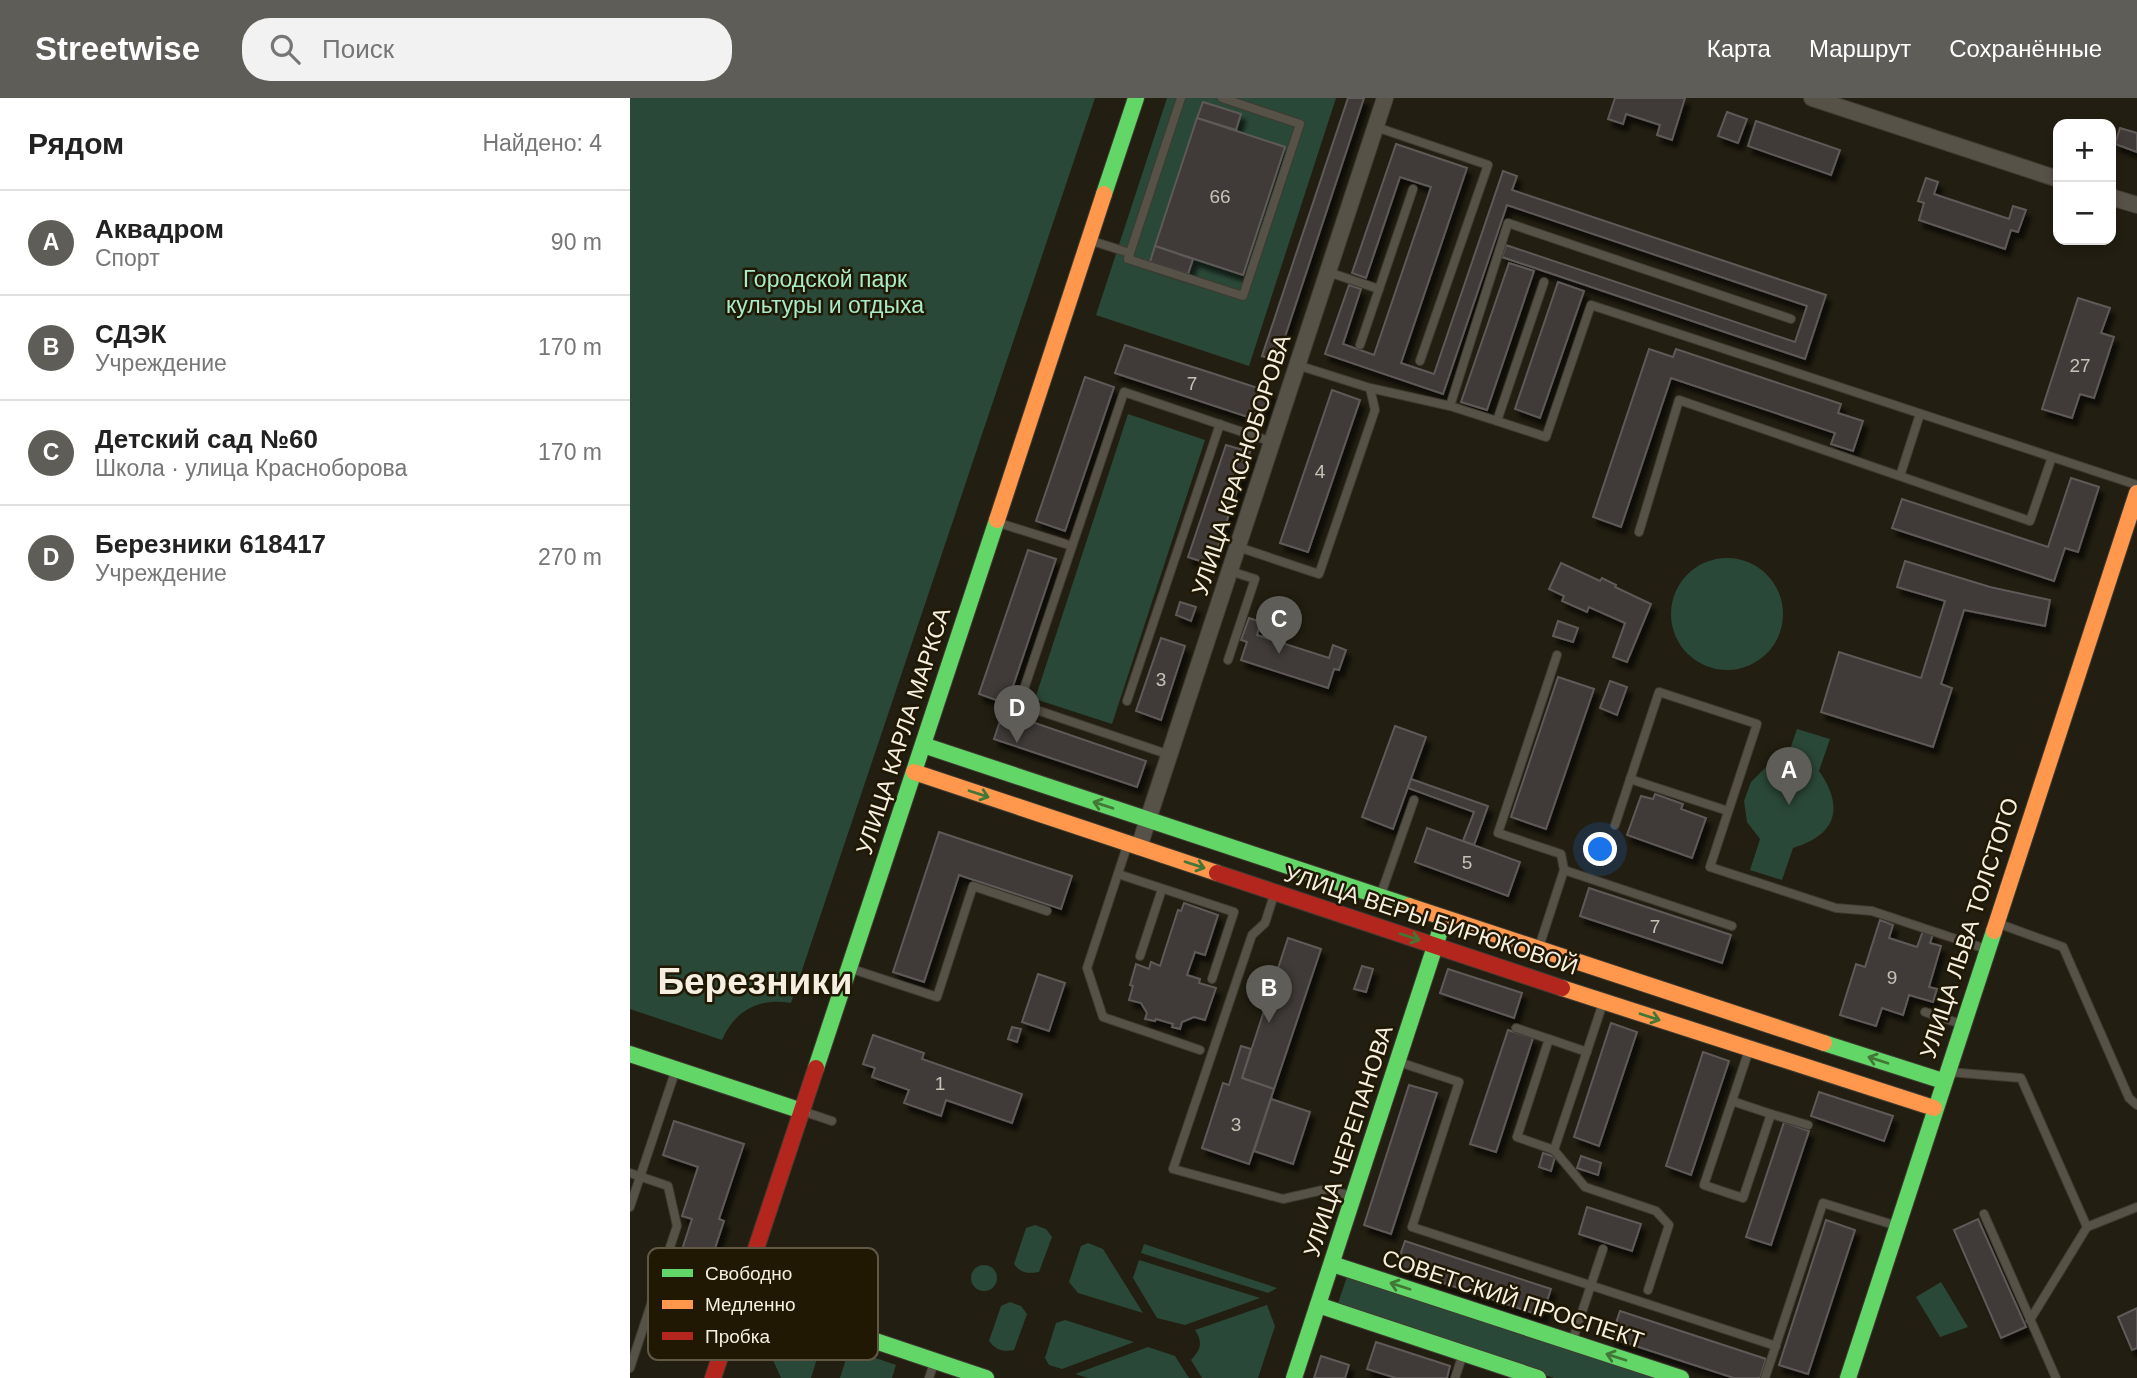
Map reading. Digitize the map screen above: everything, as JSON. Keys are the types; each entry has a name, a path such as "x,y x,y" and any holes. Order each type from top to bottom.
{"street":[{"name":"УЛИЦА КАРЛА МАРКСА","path":"757,1248 1136,98"},
{"name":"УЛИЦА КРАСНОБОРОВА","path":"1134,845 1148,820 1170,755 1385,98"},
{"path":"1812,98 2053,177"},
{"path":"2116,199 2137,205"},
{"name":"УЛИЦА ЛЬВА ТОЛСТОГО","path":"1848,1378 1934,1108 2137,494"},
{"name":"УЛИЦА ВЕРЫ БИРЮКОВОЙ","path":"923,745 1621,977 1945,1076"},
{"name":"УЛИЦА ВЕРЫ БИРЮКОВОЙ","path":"914,772 1749,1050 1934,1108"},
{"name":"УЛИЦА ЧЕРЕПАНОВА","path":"1294,1378 1444,919"},
{"path":"1608,1003 1621,977"},
{"path":"630,1054 802,1111"},
{"name":"СОВЕТСКИЙ ПРОСПЕКТ","path":"1332,1264 1681,1378"},
{"path":"1318,1305 1538,1378"},
{"path":"878,1342 964,1374 986,1378"},
{"name":"УЛИЦА КАРЛА МАРКСА","path":"713,1378 719,1360"}],"lane":[{"path":"1181,98 1128,259 1243,296 1300,124 1222,98"},
{"path":"1376,127 1488,165 1420,361"},
{"path":"1360,345 1413,188"},
{"path":"1450,406 1508,223 1791,319"},
{"path":"1089,240 1130,253"},
{"path":"1328,272 1379,289"},
{"path":"1497,421 1544,282"},
{"path":"1297,365 1370,388 1450,406 1546,437 1591,305 2137,485"},
{"path":"1238,547 1319,574 1375,410 1370,388"},
{"path":"1170,755 1019,705 1124,392 1272,442"},
{"path":"1639,532 1679,400 2030,521 2052,457"},
{"path":"1900,476 1920,414"},
{"path":"1127,701 1220,424"},
{"path":"996,522 1072,547"},
{"path":"1228,660 1255,579 1230,571"},
{"path":"1538,950 1564,870 1561,854 1498,833 1558,655"},
{"path":"1615,825 1659,692 1757,724 1710,867 1836,908 1872,911 1988,949"},
{"path":"1630,779 1728,811"},
{"path":"1380,897 1414,800"},
{"path":"1134,845 1118,874 1087,968 1103,1017 1200,1049"},
{"path":"1564,870 1732,926"},
{"path":"1118,874 1234,912 1212,979"},
{"path":"849,968 937,997 973,886 1047,911"},
{"path":"1140,956 1163,888"},
{"path":"1275,892 1265,923 1252,935 1173,1169 1283,1199 1327,1189 1353,1196"},
{"path":"1997,923 2063,947 2129,1098 2137,1105"},
{"path":"1554,1150 1587,1052 1608,1003"},
{"path":"1924,1012 1963,1025"},
{"path":"1516,1028 1587,1052"},
{"path":"1549,1039 1517,1137 1554,1150 1585,1187 1656,1210 1669,1225 1648,1290"},
{"path":"1749,1050 1704,1185 1743,1198 1771,1114"},
{"path":"1398,1062 1459,1082 1412,1227 1776,1346"},
{"path":"630,1207 676,1069"},
{"path":"1945,1076 2021,1077 2087,1227"},
{"path":"1732,1101 1808,1125"},
{"path":"802,1111 832,1121"},
{"path":"630,1173 668,1186 677,1226 669,1248"},
{"path":"1765,1378 1822,1203 1898,1227"},
{"path":"2030,1320 2087,1227 2137,1207"},
{"path":"1984,1214 2056,1378"},
{"path":"1572,1342 1603,1249"},
{"path":"630,1368 633,1348 648,1306"},
{"path":"1455,1378 1464,1353"},
{"path":"929,1378 934,1361"}],"green space":[{"name":"Городской парк культуры и отдыха","path":"630,98 1095,98 791,1003 769,1002 749,1008 733,1021 722,1040 630,1009"},
{"path":"1167,98 1336,98 1249,366 1096,315"},
{"path":"1128,414 1205,440 1112,724 1035,699"},
{"path":"1727,558 1748,562 1767,574 1779,593 1783,614 1779,635 1767,654 1748,666 1727,670 1706,666 1687,654 1675,635 1671,614 1675,593 1687,574 1706,562"},
{"path":"1797,729 1830,739 1819,771 1827,784 1834,808 1827,828 1819,836 1793,848 1782,880 1750,870 1760,839 1747,822 1744,801 1751,782 1766,767 1786,761"},
{"path":"1035,1225 1046,1229 1052,1237 1039,1272 1028,1273 1014,1264 1026,1228"},
{"path":"1088,1243 1103,1249 1143,1313 1078,1293 1069,1282 1081,1246"},
{"path":"1144,1244 1277,1288 1268,1293 1141,1253"},
{"path":"1139,1260 1260,1298 1185,1325 1157,1318 1133,1278"},
{"path":"984,1265 993,1269 997,1278 993,1287 984,1291 975,1287 971,1278 975,1269"},
{"path":"1348,1274 1664,1378 1554,1378 1337,1306"},
{"path":"1941,1282 1968,1327 1940,1337 1916,1297"},
{"path":"1010,1302 1021,1306 1027,1314 1014,1350 1003,1351 989,1341 1001,1306"},
{"path":"1267,1305 1275,1326 1258,1378 1202,1378 1191,1360 1200,1346 1195,1330"},
{"path":"1065,1320 1134,1342 1062,1369 1049,1365 1045,1358 1056,1323"},
{"path":"1148,1347 1175,1356 1189,1378 1088,1378 1075,1374"},
{"path":"878,1359 896,1365 892,1378 840,1378 846,1360"},
{"path":"773,1360 816,1360 811,1378 781,1378"}],"building":[{"path":"1348,98 1364,98 1277,361 1262,356"},
{"path":"1615,98 1685,98 1672,140 1657,135 1660,125 1626,114 1623,124 1608,119"},
{"path":"1203,102 1241,114 1236,130 1197,118"},
{"path":"1727,112 1747,119 1738,143 1718,136"},
{"path":"1197,118 1285,147 1243,275 1155,246"},
{"path":"1756,121 1840,150 1831,175 1748,146"},
{"path":"2120,128 2137,133 2137,152 2116,144"},
{"path":"1396,144 1467,168 1401,363 1434,374 1503,171 1517,176 1512,190 1826,295 1805,359 1502,257 1506,245 1795,342 1807,306 1507,205 1443,394 1325,354 1349,285 1361,289 1343,344 1374,355 1431,187 1400,177 1366,278 1352,273"},
{"path":"1926,178 1938,182 1934,194 2009,219 2013,206 2026,210 2018,232 2011,230 2005,249 1919,220 1924,203 1918,201"},
{"path":"1155,246 1193,259 1188,274 1150,262"},
{"path":"1509,263 1534,271 1487,410 1461,402"},
{"path":"1558,282 1584,291 1540,418 1515,409"},
{"path":"2078,298 2110,308 2101,333 2114,337 2094,398 2080,394 2072,418 2042,409"},
{"path":"1125,345 1270,392 1260,421 1115,373"},
{"path":"1649,349 1673,357 1676,349 1841,404 1838,413 1863,421 1853,451 1831,444 1835,433 1671,378 1621,527 1593,517"},
{"path":"1085,377 1114,387 1065,531 1036,521"},
{"path":"1332,390 1360,400 1308,552 1280,543"},
{"path":"1226,445 1250,452 1212,565 1188,557"},
{"path":"2071,478 2099,487 2078,552 2065,548 2054,581 1892,528 1902,499 2048,547"},
{"path":"1028,550 1056,559 1007,704 979,694"},
{"path":"1905,561 1990,587 2050,600 2045,626 1964,610 1941,684 1952,688 1933,747 1821,712 1839,652 1921,678 1945,601 1897,587"},
{"path":"1561,563 1600,581 1602,578 1651,604 1627,662 1613,657 1625,623 1589,607 1587,612 1562,601 1564,596 1549,589"},
{"path":"1180,602 1196,607 1191,621 1176,615"},
{"path":"1249,618 1261,622 1257,635 1329,658 1333,645 1346,650 1339,670 1334,669 1328,688 1241,660 1247,642 1241,640"},
{"path":"1558,621 1578,628 1573,642 1553,636"},
{"path":"1161,638 1185,646 1161,720 1136,711"},
{"path":"1558,677 1594,689 1546,829 1511,817"},
{"path":"1610,681 1627,687 1617,715 1600,708"},
{"path":"1003,712 1146,761 1137,787 994,739"},
{"path":"1395,726 1426,737 1393,829 1362,817"},
{"path":"1411,779 1488,806 1474,845 1463,841 1474,812 1408,788"},
{"path":"1655,794 1683,804 1681,809 1706,818 1692,858 1627,835 1641,796 1653,799"},
{"path":"1427,828 1520,862 1508,896 1415,862"},
{"path":"939,832 1072,876 1061,909 959,875 924,982 893,972"},
{"path":"1589,888 1731,935 1722,963 1580,916"},
{"path":"1184,903 1218,915 1205,955 1195,952 1187,975 1200,979 1199,983 1216,988 1205,1020 1194,1017 1182,1022 1180,1029 1156,1019 1145,1019 1147,1013 1141,1003 1129,1000 1136,964 1149,969 1151,962 1160,966 1178,910 1181,911"},
{"path":"1880,920 1893,925 1889,938 1917,947 1923,931 1933,934 1930,943 1941,946 1929,987 1937,989 1933,1002 1909,995 1903,1015 1882,1008 1876,1026 1840,1015 1856,964 1865,967"},
{"path":"1288,938 1321,949 1274,1089 1242,1078"},
{"path":"1362,966 1373,969 1366,992 1354,989"},
{"path":"1448,969 1522,993 1514,1018 1440,993"},
{"path":"1038,974 1065,983 1049,1031 1022,1022"},
{"path":"1611,1023 1637,1032 1599,1146 1574,1137"},
{"path":"1012,1027 1021,1029 1017,1042 1008,1039"},
{"path":"1508,1030 1533,1038 1496,1152 1470,1144"},
{"path":"873,1035 924,1053 922,1059 1022,1094 1012,1123 946,1100 941,1116 904,1103 909,1090 872,1077 875,1068 863,1064"},
{"path":"1241,1046 1251,1049 1242,1078 1274,1089 1249,1164 1202,1148 1223,1083 1229,1085"},
{"path":"1703,1052 1729,1061 1691,1175 1666,1166"},
{"path":"1409,1085 1437,1093 1391,1234 1364,1225"},
{"path":"1819,1092 1893,1116 1884,1141 1811,1116"},
{"path":"1271,1099 1310,1112 1293,1164 1254,1151"},
{"path":"674,1121 744,1144 719,1219 724,1221 715,1248 683,1248 692,1219 682,1216 698,1167 663,1155"},
{"path":"1784,1122 1809,1131 1771,1245 1746,1237"},
{"path":"1543,1153 1555,1157 1551,1171 1539,1167"},
{"path":"1581,1156 1601,1163 1598,1175 1577,1168"},
{"path":"1587,1207 1641,1224 1632,1251 1579,1234"},
{"path":"1978,1219 2026,1327 2001,1338 1954,1230"},
{"path":"1826,1220 1855,1230 1808,1374 1779,1365"},
{"path":"1405,1241 1551,1289 1542,1316 1396,1267"},
{"path":"2137,1308 2137,1348 2132,1350 2118,1317"},
{"path":"1620,1311 1766,1359 1760,1378 1734,1378 1611,1338"},
{"path":"1376,1342 1450,1366 1447,1378 1396,1378 1367,1369"},
{"path":"1321,1356 1349,1365 1345,1378 1314,1378"}],"traffic: fast":[{"path":"1104,194 1136,98"},
{"path":"816,1068 997,520"},
{"path":"923,745 1409,906"},
{"path":"1848,1378 1994,931"},
{"path":"1294,1378 1439,934"},
{"path":"1824,1043 1943,1081"},
{"path":"630,1054 802,1111"},
{"path":"1332,1264 1681,1378"},
{"path":"1318,1305 1538,1378"},
{"path":"878,1342 986,1378"}],"traffic: slow":[{"path":"997,520 1104,194"},
{"path":"1994,931 2137,493"},
{"path":"914,772 1217,873"},
{"path":"1409,906 1824,1043"},
{"path":"1562,988 1934,1108"}],"traffic: jam":[{"path":"1217,873 1562,988"},
{"path":"756,1248 816,1068"},
{"path":"713,1378 719,1360"}],"place":[{"name":"Детский сад №60","path":"1279,654"},
{"name":"Березники 618417","path":"1017,743"},
{"name":"Аквадром","path":"1789,805"},
{"name":"СДЭК","path":"1269,1023"}],"district":[{"name":"Березники","path":"755,981"}]}
